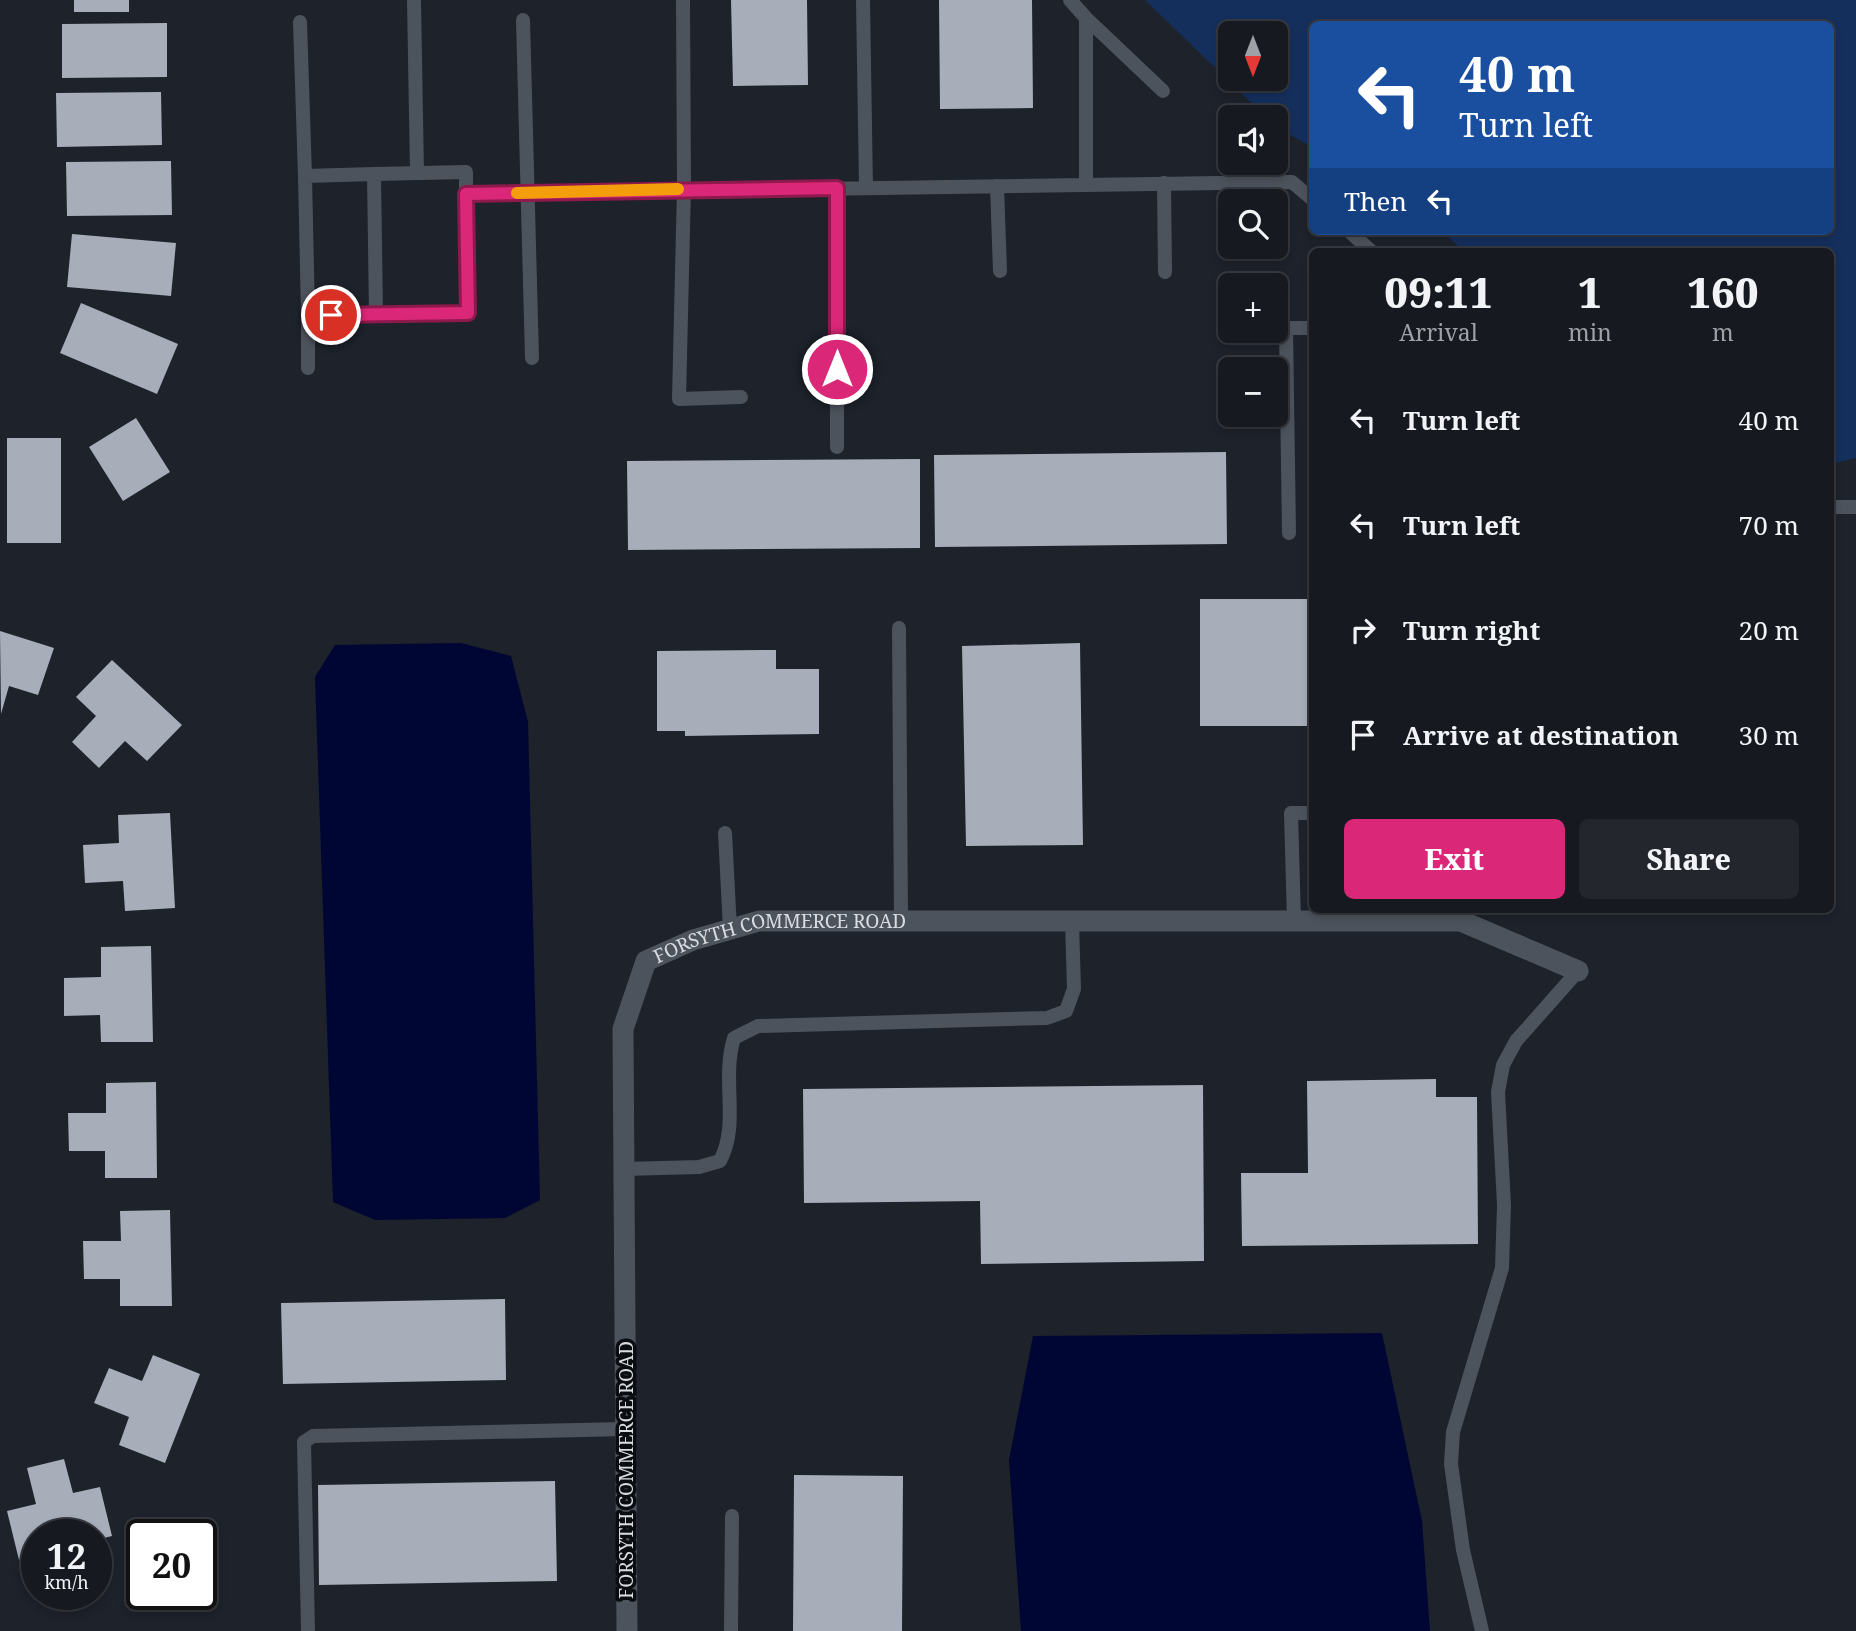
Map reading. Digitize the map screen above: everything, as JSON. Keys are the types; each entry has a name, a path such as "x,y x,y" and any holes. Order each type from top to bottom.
{"street":[{"name":"FORSYTH COMMERCE ROAD","path":"626,1631 623,1029 646,961 693,940 759,921 1461,921 1578,971"}],"lane":[{"path":"414,0 416,173"},
{"path":"683,0 684,188 679,399 741,397"},
{"path":"863,0 866,187"},
{"path":"1070,0 1163,91"},
{"path":"1086,18 1086,184"},
{"path":"523,20 533,358"},
{"path":"300,22 309,368"},
{"path":"305,176 466,172 468,313 308,315"},
{"path":"374,174 376,315"},
{"path":"466,194 684,188 1292,182 1309,196"},
{"path":"1164,183 1165,272"},
{"path":"997,186 1000,271"},
{"path":"837,188 837,447"},
{"path":"1353,235 1368,248"},
{"path":"1289,533 1286,328 1309,328"},
{"path":"1834,507 1856,508"},
{"path":"899,628 901,921"},
{"path":"1294,921 1291,813 1309,813"},
{"path":"725,833 730,929"},
{"path":"624,1169 699,1167 720,1161 730,1142 727,1060 734,1038 758,1026 1047,1018 1066,1010 1074,989 1072,921"},
{"path":"1482,1631 1463,1550 1451,1464 1453,1432 1503,1268 1504,1205 1498,1091 1503,1065 1516,1041 1578,971"},
{"path":"308,1631 304,1442 313,1436 625,1429"},
{"path":"732,1516 732,1631"}],"shaded area":[{"path":"1145,0 1856,0 1856,458 1834,463 1834,248 1460,248 1446,235 1834,235 1834,21 1309,21 1309,145 1288,134 1288,105 1254,105 1239,91 1288,91 1288,21 1218,21 1218,71"},
{"path":"461,643 511,656 528,722 540,1200 505,1218 375,1220 333,1202 315,677 335,645"},
{"path":"1382,1333 1422,1521 1430,1631 1021,1631 1009,1460 1033,1336"}],"building":[{"path":"74,0 129,0 129,12 74,12"},
{"path":"731,0 807,0 808,85 733,86"},
{"path":"939,0 1032,0 1033,108 940,109"},
{"path":"167,23 167,77 62,78 62,24"},
{"path":"161,92 162,145 57,147 56,93"},
{"path":"171,161 172,215 67,216 66,162"},
{"path":"72,234 176,243 171,296 67,287"},
{"path":"81,303 178,344 157,394 60,353"},
{"path":"136,418 170,472 123,501 89,447"},
{"path":"7,438 61,438 61,543 7,543"},
{"path":"1226,452 1227,544 935,547 934,455"},
{"path":"1307,452 1309,452 1309,544"},
{"path":"920,459 920,548 628,550 627,461"},
{"path":"1200,599 1309,599 1309,726 1200,726"},
{"path":"0,631 54,648 38,695 9,686 1,714"},
{"path":"1080,643 1083,845 966,846 962,646"},
{"path":"776,650 776,669 819,669 819,734 685,736 685,731 657,731 657,651"},
{"path":"112,660 182,725 147,761 125,741 99,768 72,742 96,716 76,697"},
{"path":"170,813 175,908 125,911 123,881 85,883 83,845 119,843 118,815"},
{"path":"151,946 153,1042 101,1042 100,1015 64,1016 64,978 101,977 101,947"},
{"path":"1436,1079 1436,1097 1477,1097 1478,1244 1242,1246 1241,1173 1308,1173 1307,1081"},
{"path":"156,1082 157,1178 105,1178 105,1151 69,1151 68,1113 106,1113 106,1083"},
{"path":"1203,1085 1204,1261 981,1264 980,1201 804,1203 803,1089"},
{"path":"170,1210 172,1306 120,1306 120,1279 84,1279 83,1241 121,1241 120,1211"},
{"path":"505,1299 506,1380 283,1384 281,1303"},
{"path":"153,1355 200,1374 165,1463 119,1445 129,1417 94,1403 109,1368 142,1381"},
{"path":"64,1459 73,1493 100,1487 108,1519 21,1519 19,1560 7,1511 36,1504 27,1468"},
{"path":"794,1475 903,1476 902,1631 793,1631"},
{"path":"555,1481 557,1581 319,1585 318,1485"}],"slow traffic":[{"path":"517,193 678,189"}],"route":[{"path":"331,315 468,313 466,194 684,188 837,188 837,369"}]}
